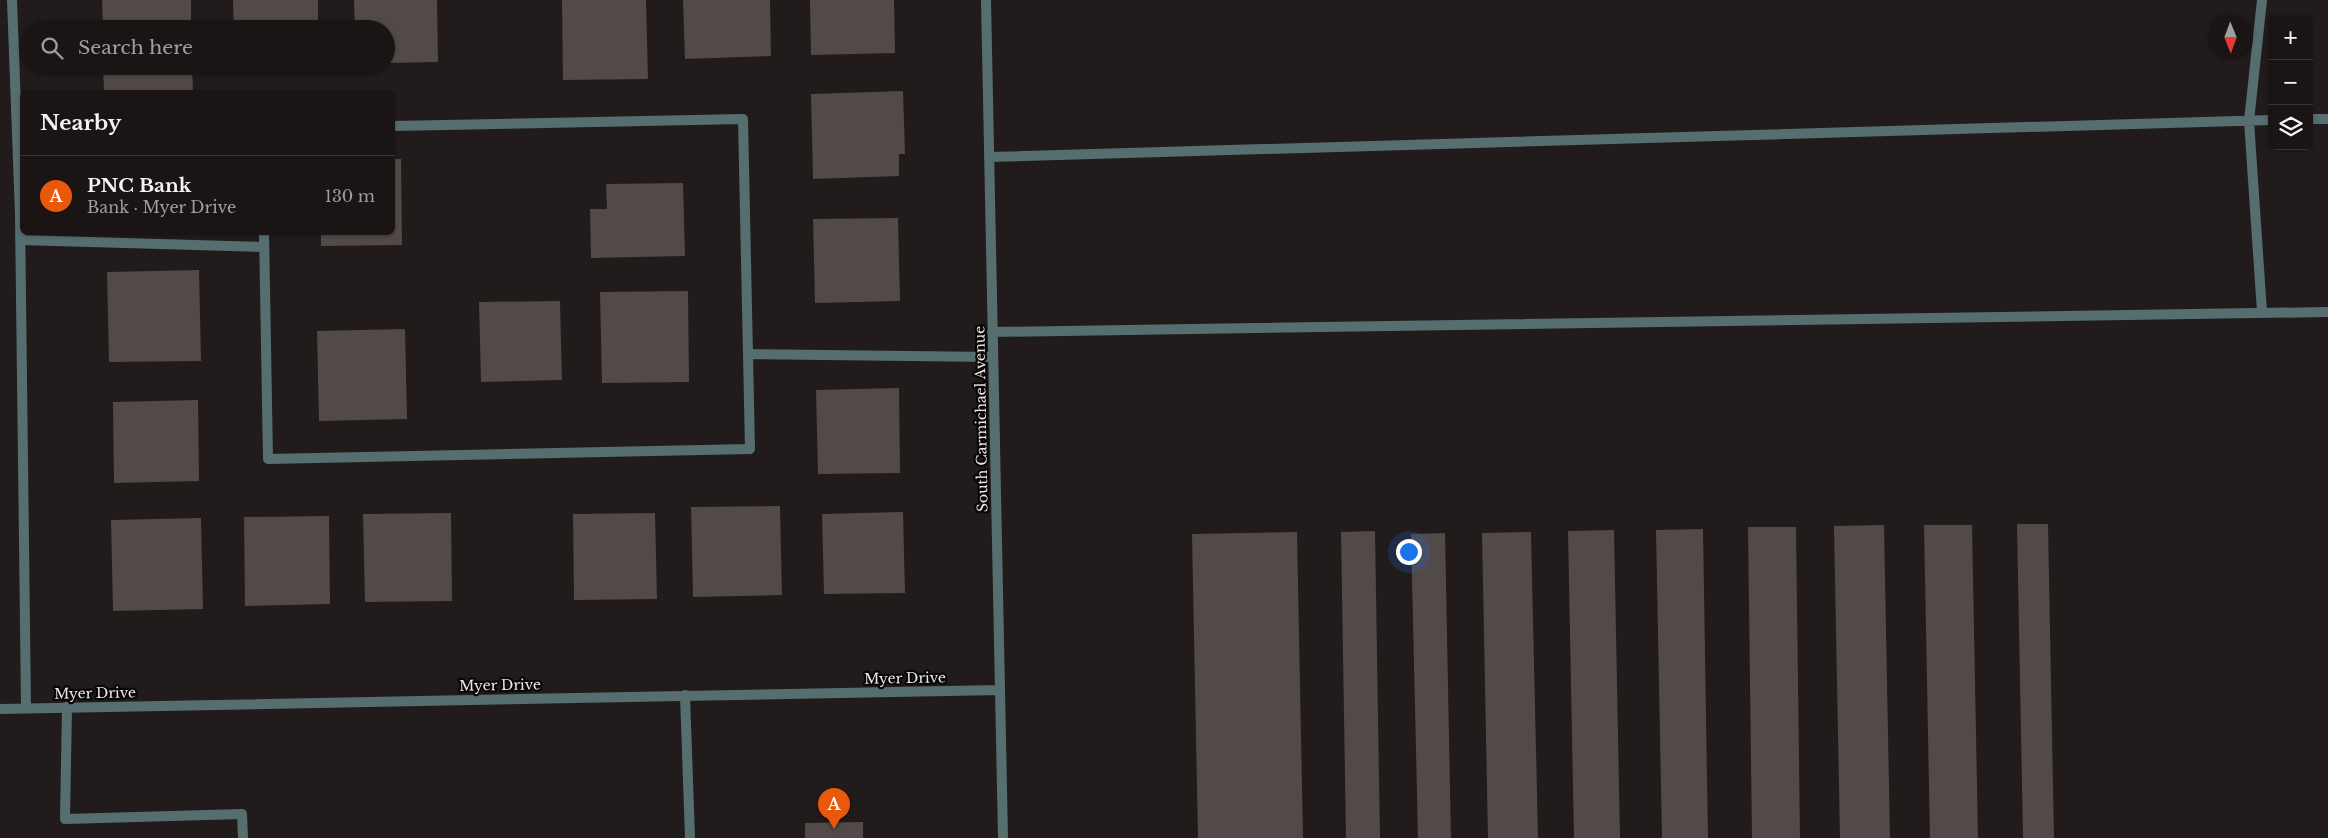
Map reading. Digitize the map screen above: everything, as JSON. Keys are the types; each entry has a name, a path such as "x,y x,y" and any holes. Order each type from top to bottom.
{"street":[{"path":"12,0 20,240 26,708"},
{"name":"South Carmichael Avenue","path":"986,0 1003,838"},
{"path":"2262,0 2249,121 2262,312"},
{"path":"264,235 268,459 750,449 743,119 395,126"},
{"path":"2313,120 2328,119"},
{"path":"989,157 2268,120"},
{"path":"20,240 264,247"},
{"path":"992,332 2328,312"},
{"path":"748,354 993,357"},
{"name":"Myer Drive","path":"0,708 1000,690"},
{"path":"686,696 690,838"},
{"path":"67,707 65,819 242,814 243,838"}],"building":[{"path":"102,0 191,0 191,20 103,20"},
{"path":"233,0 318,0 318,20 234,20"},
{"path":"354,0 437,0 438,62 395,63 395,20 355,20"},
{"path":"562,0 646,0 648,79 563,80"},
{"path":"683,0 770,0 771,56 685,59"},
{"path":"810,0 894,0 895,53 811,55"},
{"path":"103,75 192,75 193,90 104,90"},
{"path":"903,91 905,154 899,154 899,176 813,179 811,94"},
{"path":"395,159 401,159 402,245 321,246 321,235 395,235"},
{"path":"683,183 685,256 591,258 590,209 607,209 606,184"},
{"path":"898,218 900,301 815,303 813,219"},
{"path":"199,270 201,361 109,362 107,272"},
{"path":"688,291 689,382 602,383 600,292"},
{"path":"560,301 562,380 481,382 479,302"},
{"path":"405,329 407,419 319,421 317,331"},
{"path":"899,388 900,473 818,474 816,390"},
{"path":"198,400 199,481 114,483 113,402"},
{"path":"780,506 782,595 693,597 691,507"},
{"path":"903,512 905,593 824,594 822,514"},
{"path":"451,513 452,601 365,602 363,514"},
{"path":"655,513 657,599 574,600 573,514"},
{"path":"329,516 330,604 245,606 244,517"},
{"path":"201,518 203,609 113,611 111,520"},
{"path":"2017,524 2048,524 2054,838 2023,838"},
{"path":"1884,525 1890,838 1840,838 1834,526"},
{"path":"1924,525 1972,525 1978,838 1930,838"},
{"path":"1748,527 1796,527 1800,838 1752,838"},
{"path":"1703,529 1708,838 1662,838 1656,530"},
{"path":"1614,530 1620,838 1574,838 1568,531"},
{"path":"1375,531 1380,838 1346,838 1341,532"},
{"path":"1297,532 1303,838 1198,838 1192,534"},
{"path":"1531,532 1538,838 1488,838 1482,533"},
{"path":"1445,533 1451,838 1418,838 1411,534"},
{"path":"863,822 863,838 805,838 805,823"}],"place":[{"name":"PNC Bank","path":"834,829"}]}
